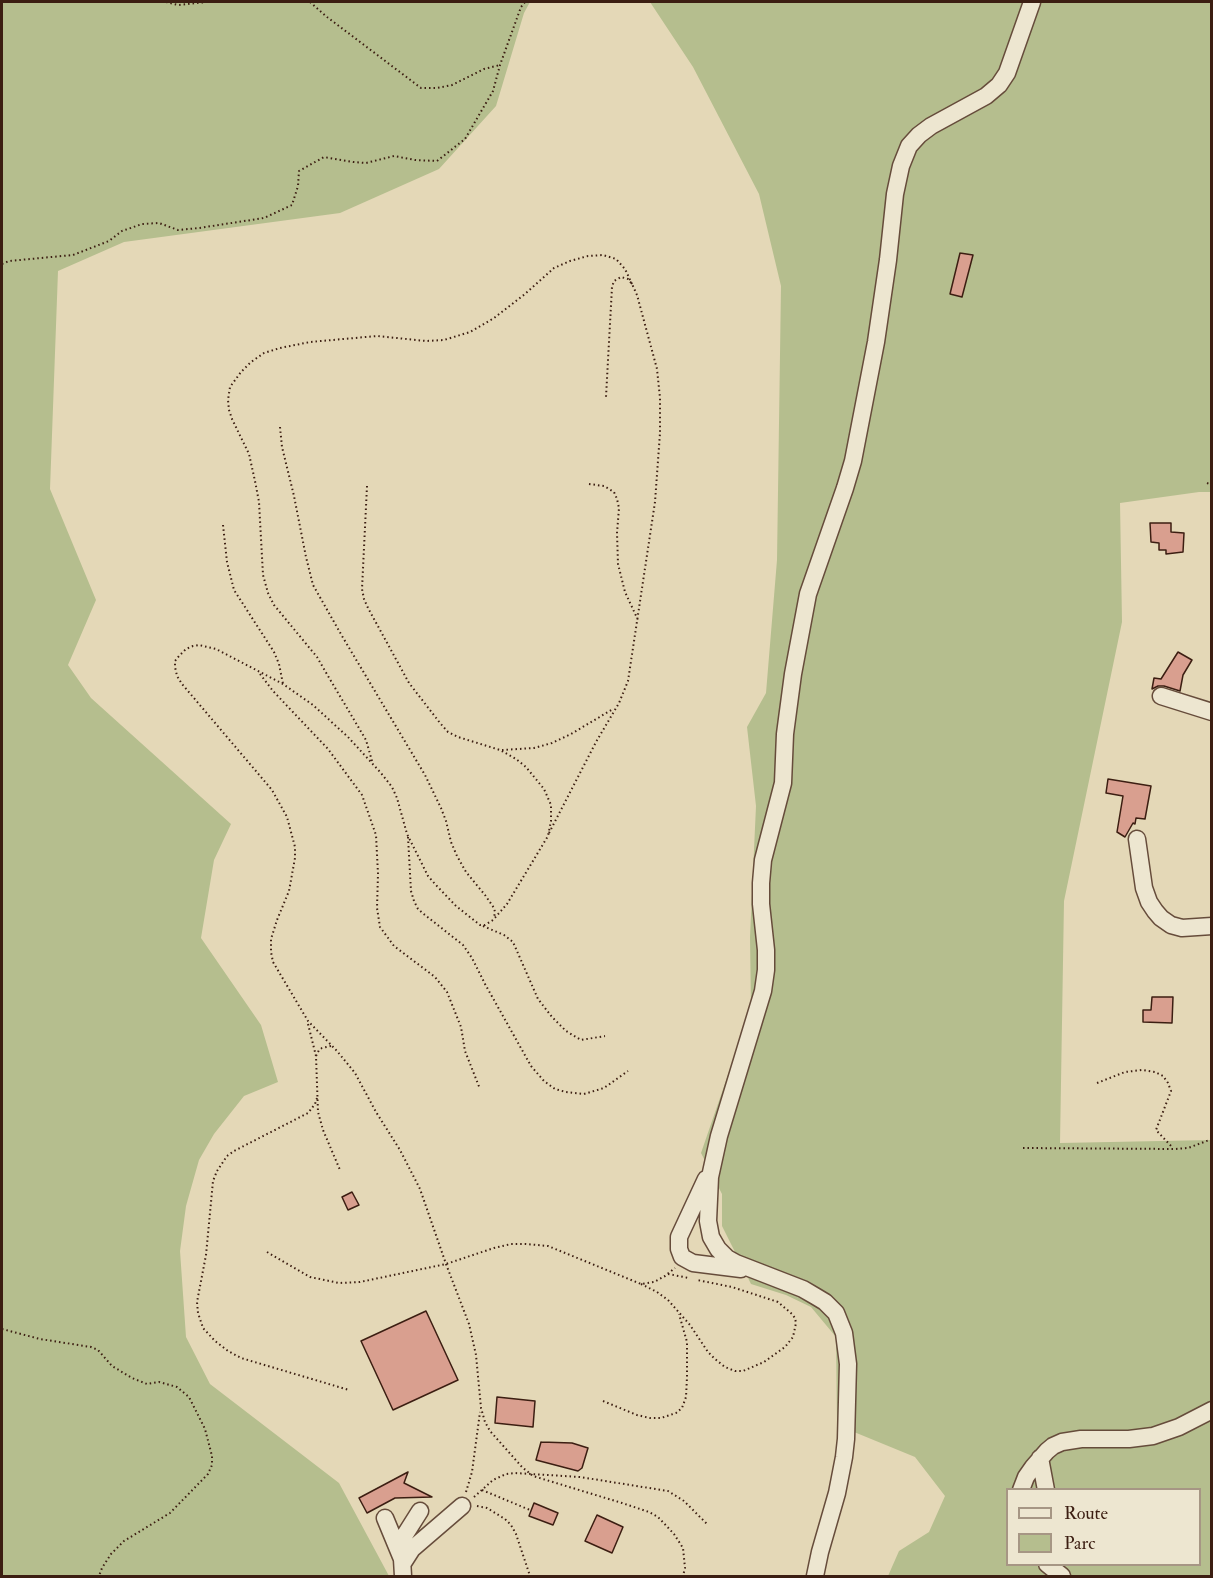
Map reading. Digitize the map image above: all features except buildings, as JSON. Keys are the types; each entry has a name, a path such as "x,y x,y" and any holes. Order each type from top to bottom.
{"street":[{"path":"815,1576 844,1457 849,1364 846,1341 836,1313 825,1302 803,1289 744,1267 718,1249 711,1237 708,1221 710,1177 719,1136 763,991 766,951 761,883 764,860 783,783 785,734 793,674 808,594 853,461 876,342 895,194 901,166 909,146 919,135 986,96 999,85 1007,73 1032,2"},
{"path":"1161,696 1212,712"},
{"path":"1137,839 1144,888 1149,902 1161,918 1171,925 1182,928 1212,926"},
{"path":"713,1164 679,1237 682,1257 693,1263 757,1271"},
{"path":"1022,1488 1026,1476 1053,1446 1071,1440 1129,1439 1153,1436 1179,1427 1212,1410"},
{"path":"1040,1458 1046,1488"},
{"path":"402,1564 412,1549 462,1506"},
{"path":"402,1564 401,1541 420,1511"},
{"path":"384,1518 402,1564"},
{"path":"1050,1566 1062,1576"}],"path":[{"path":"166,2 178,5 207,2"},
{"path":"310,2 421,88 452,85 484,69 500,64"},
{"path":"2,264 9,261 73,255 109,242 122,231 142,224 159,223 178,230 264,218 292,205 298,186 299,171 324,157 366,163 394,156 437,161 465,139 493,92 500,64 521,7 525,2"},
{"path":"373,764 366,740 352,714 317,657 274,605 268,593 263,574 259,502 249,454 232,419 228,400 230,387 251,362 264,353 280,348 310,342 377,336 444,340 470,332 494,318 554,268 588,256 603,255 616,259 625,269 637,295 653,350 660,398 660,432 654,502 628,681 548,836 507,904 493,920 480,925"},
{"path":"606,397 612,287 614,281 621,277 628,279 632,284"},
{"path":"280,427 282,447 313,585 425,775 441,808 457,856 466,872 494,908 493,920"},
{"path":"1206,483 1212,485"},
{"path":"589,484 604,486 614,492 617,499 619,508 618,564 625,591 638,620"},
{"path":"367,486 362,589 368,608 409,683 444,729 458,737 500,750 516,759 526,767 544,789 551,810 548,836"},
{"path":"223,525 227,562 234,590 273,652 284,684"},
{"path":"605,1036 581,1040 566,1031 538,999 513,942 504,935 480,925 435,885 408,834 392,788 373,764 334,723 284,684 222,652 199,645 183,651 175,661 177,676 182,684 272,790 287,817 295,847 295,858 289,891 276,920 271,939 273,962 308,1021 355,1072 415,1180 464,1307 474,1340 481,1408 485,1422 490,1431 533,1476 631,1506 658,1517 683,1548 685,1568 683,1576"},
{"path":"258,671 273,691 328,749 362,795 376,835 377,908 380,927 394,946 435,977 447,992 461,1027 465,1051 480,1089"},
{"path":"500,750 534,748 552,743 616,708"},
{"path":"408,834 411,891 414,901 425,915 463,945 531,1066 544,1081 555,1089 584,1094 604,1088 628,1071"},
{"path":"308,1021 316,1056 320,1122 340,1170"},
{"path":"316,1056 324,1047 334,1048"},
{"path":"1097,1083 1125,1072 1142,1070 1163,1076 1171,1090 1156,1130 1174,1149"},
{"path":"317,1098 308,1113 234,1151 227,1156 217,1171 213,1181 206,1256 198,1296 198,1313 203,1328 214,1341 241,1358 349,1390"},
{"path":"1023,1148 1174,1149 1188,1148 1212,1139"},
{"path":"267,1252 310,1277 339,1283 360,1282 446,1264 511,1244 536,1244 548,1246 657,1292 679,1311 715,1359 735,1371 743,1371 764,1362 794,1338 796,1323 792,1314 778,1302 732,1287 668,1274"},
{"path":"641,1284 654,1282 686,1260"},
{"path":"603,1401 650,1418 661,1418 676,1413 682,1408 687,1390 687,1342 679,1311"},
{"path":"2,1329 40,1339 91,1347 98,1350 112,1366 132,1378 147,1384 159,1382 177,1387 189,1397 205,1429 212,1456 212,1465 208,1474 170,1513 124,1541 111,1554 99,1576"},
{"path":"462,1506 472,1472 481,1408"},
{"path":"462,1506 498,1477 527,1472 580,1477 668,1491 684,1502 707,1524"},
{"path":"482,1490 530,1510"},
{"path":"462,1506 487,1508 511,1524 530,1576"}],"green space":[{"path":"2,2 530,2 524,13 496,106 439,169 340,213 124,242 58,271 50,489 96,600 68,665 91,698 231,824 214,860 201,938 261,1025 278,1082 244,1096 214,1134 199,1160 186,1206 180,1251 186,1337 210,1384 339,1483 389,1576 2,1576"},
{"path":"650,2 1211,2 1211,492 1120,503 1122,622 1064,901 1060,1143 1211,1140 1211,1576 888,1576 899,1551 929,1532 945,1496 915,1457 837,1425 836,1337 811,1307 786,1295 751,1284 722,1226 722,1194 701,1153 751,1008 750,937 756,806 747,727 766,693 777,560 781,286 759,194 693,67"}]}
